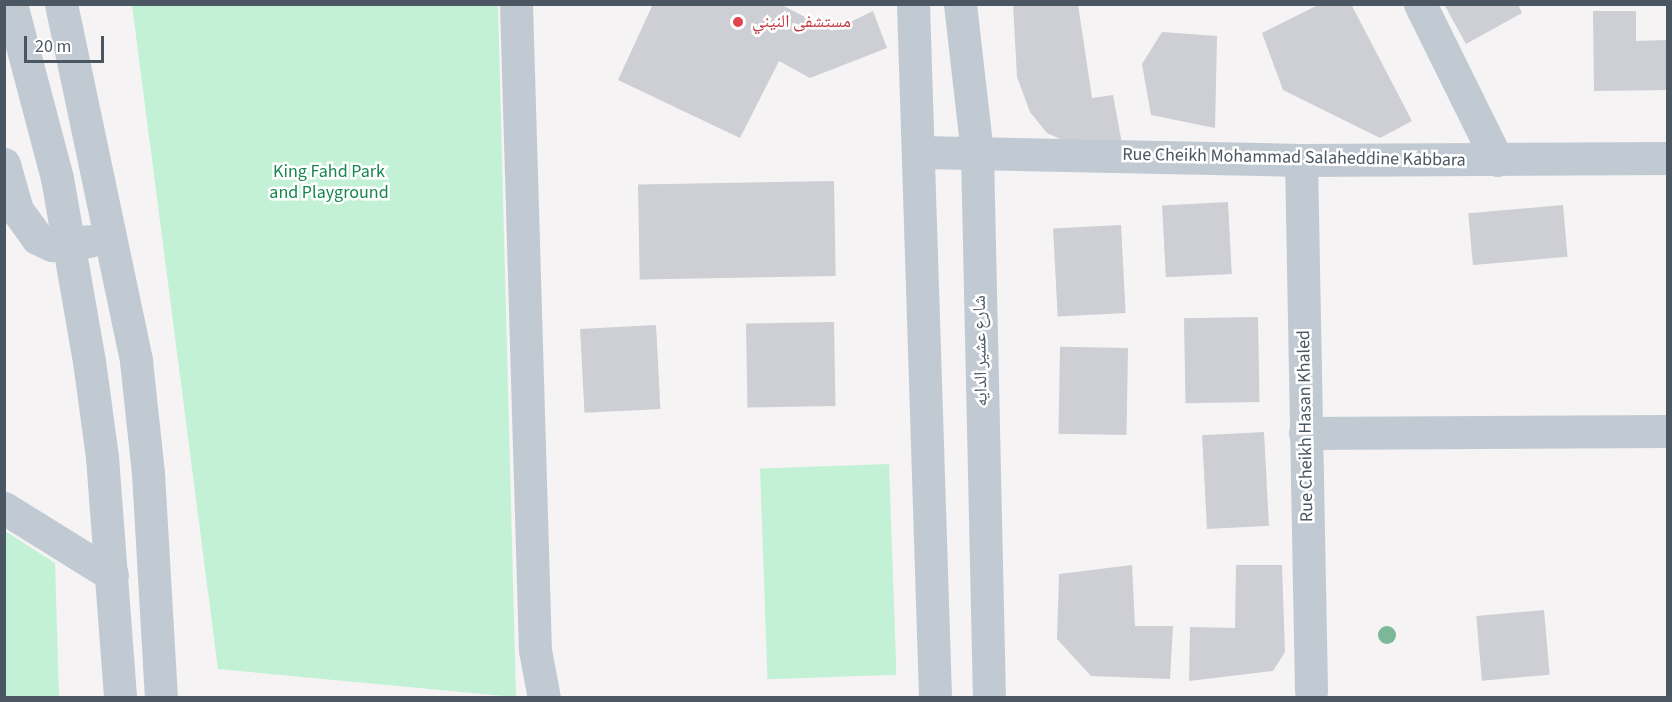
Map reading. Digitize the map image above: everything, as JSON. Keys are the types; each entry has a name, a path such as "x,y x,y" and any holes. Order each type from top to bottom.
{"street":[{"path":"11,4 70,245 102,457 120,698"},
{"path":"61,4 112,236 143,417 161,698"},
{"path":"516,4 535,650 529,698"},
{"path":"913,4 921,152 935,698"},
{"name":"شارع عشير الدايه","path":"960,4 977,154 988,698"},
{"path":"1420,4 1497,160"},
{"name":"Rue Cheikh Mohammad Salaheddine Kabbara","path":"921,152 1301,160 1668,158"},
{"name":"Rue Cheikh Hasan Khaled","path":"1301,160 1305,433 1313,695"},
{"path":"4,164 24,224 52,245 70,245 112,236"},
{"path":"1305,433 1668,431"},
{"path":"4,508 112,575"},
{"path":"535,650 544,698"}],"green space":[{"name":"King Fahd Park and Playground","path":"132,5 498,5 516,697 218,669"},
{"path":"889,464 896,675 767,679 760,469"},
{"path":"5,531 55,563 59,697 5,697"}],"building":[{"path":"653,4 780,4 832,31 873,11 887,48 810,78 779,61 740,138 618,80"},
{"path":"1013,4 1078,4 1092,98 1113,95 1122,144 1074,145 1047,133 1030,112 1017,77"},
{"path":"1320,4 1351,4 1412,121 1380,138 1283,90 1262,33"},
{"path":"1444,4 1518,4 1522,13 1466,44"},
{"path":"1593,11 1636,11 1636,41 1668,40 1668,90 1594,91"},
{"path":"1162,32 1217,36 1215,128 1151,115 1142,64"},
{"path":"834,181 836,276 640,279 638,184"},
{"path":"1228,202 1232,274 1166,277 1162,205"},
{"path":"1563,205 1568,257 1473,265 1468,213"},
{"path":"1121,225 1126,313 1058,316 1053,229"},
{"path":"1258,317 1259,402 1185,403 1184,318"},
{"path":"834,322 835,406 747,408 746,324"},
{"path":"656,325 660,409 585,413 580,329"},
{"path":"1060,347 1128,348 1126,435 1058,434"},
{"path":"1264,432 1269,526 1207,529 1202,435"},
{"path":"1132,565 1135,626 1173,626 1170,679 1091,676 1057,639 1059,574"},
{"path":"1236,565 1282,565 1285,652 1273,671 1189,681 1190,627 1235,628"},
{"path":"1544,610 1550,675 1482,681 1476,616"}],"place":[{"name":"مستشفى النيني","path":"738,22"}]}
